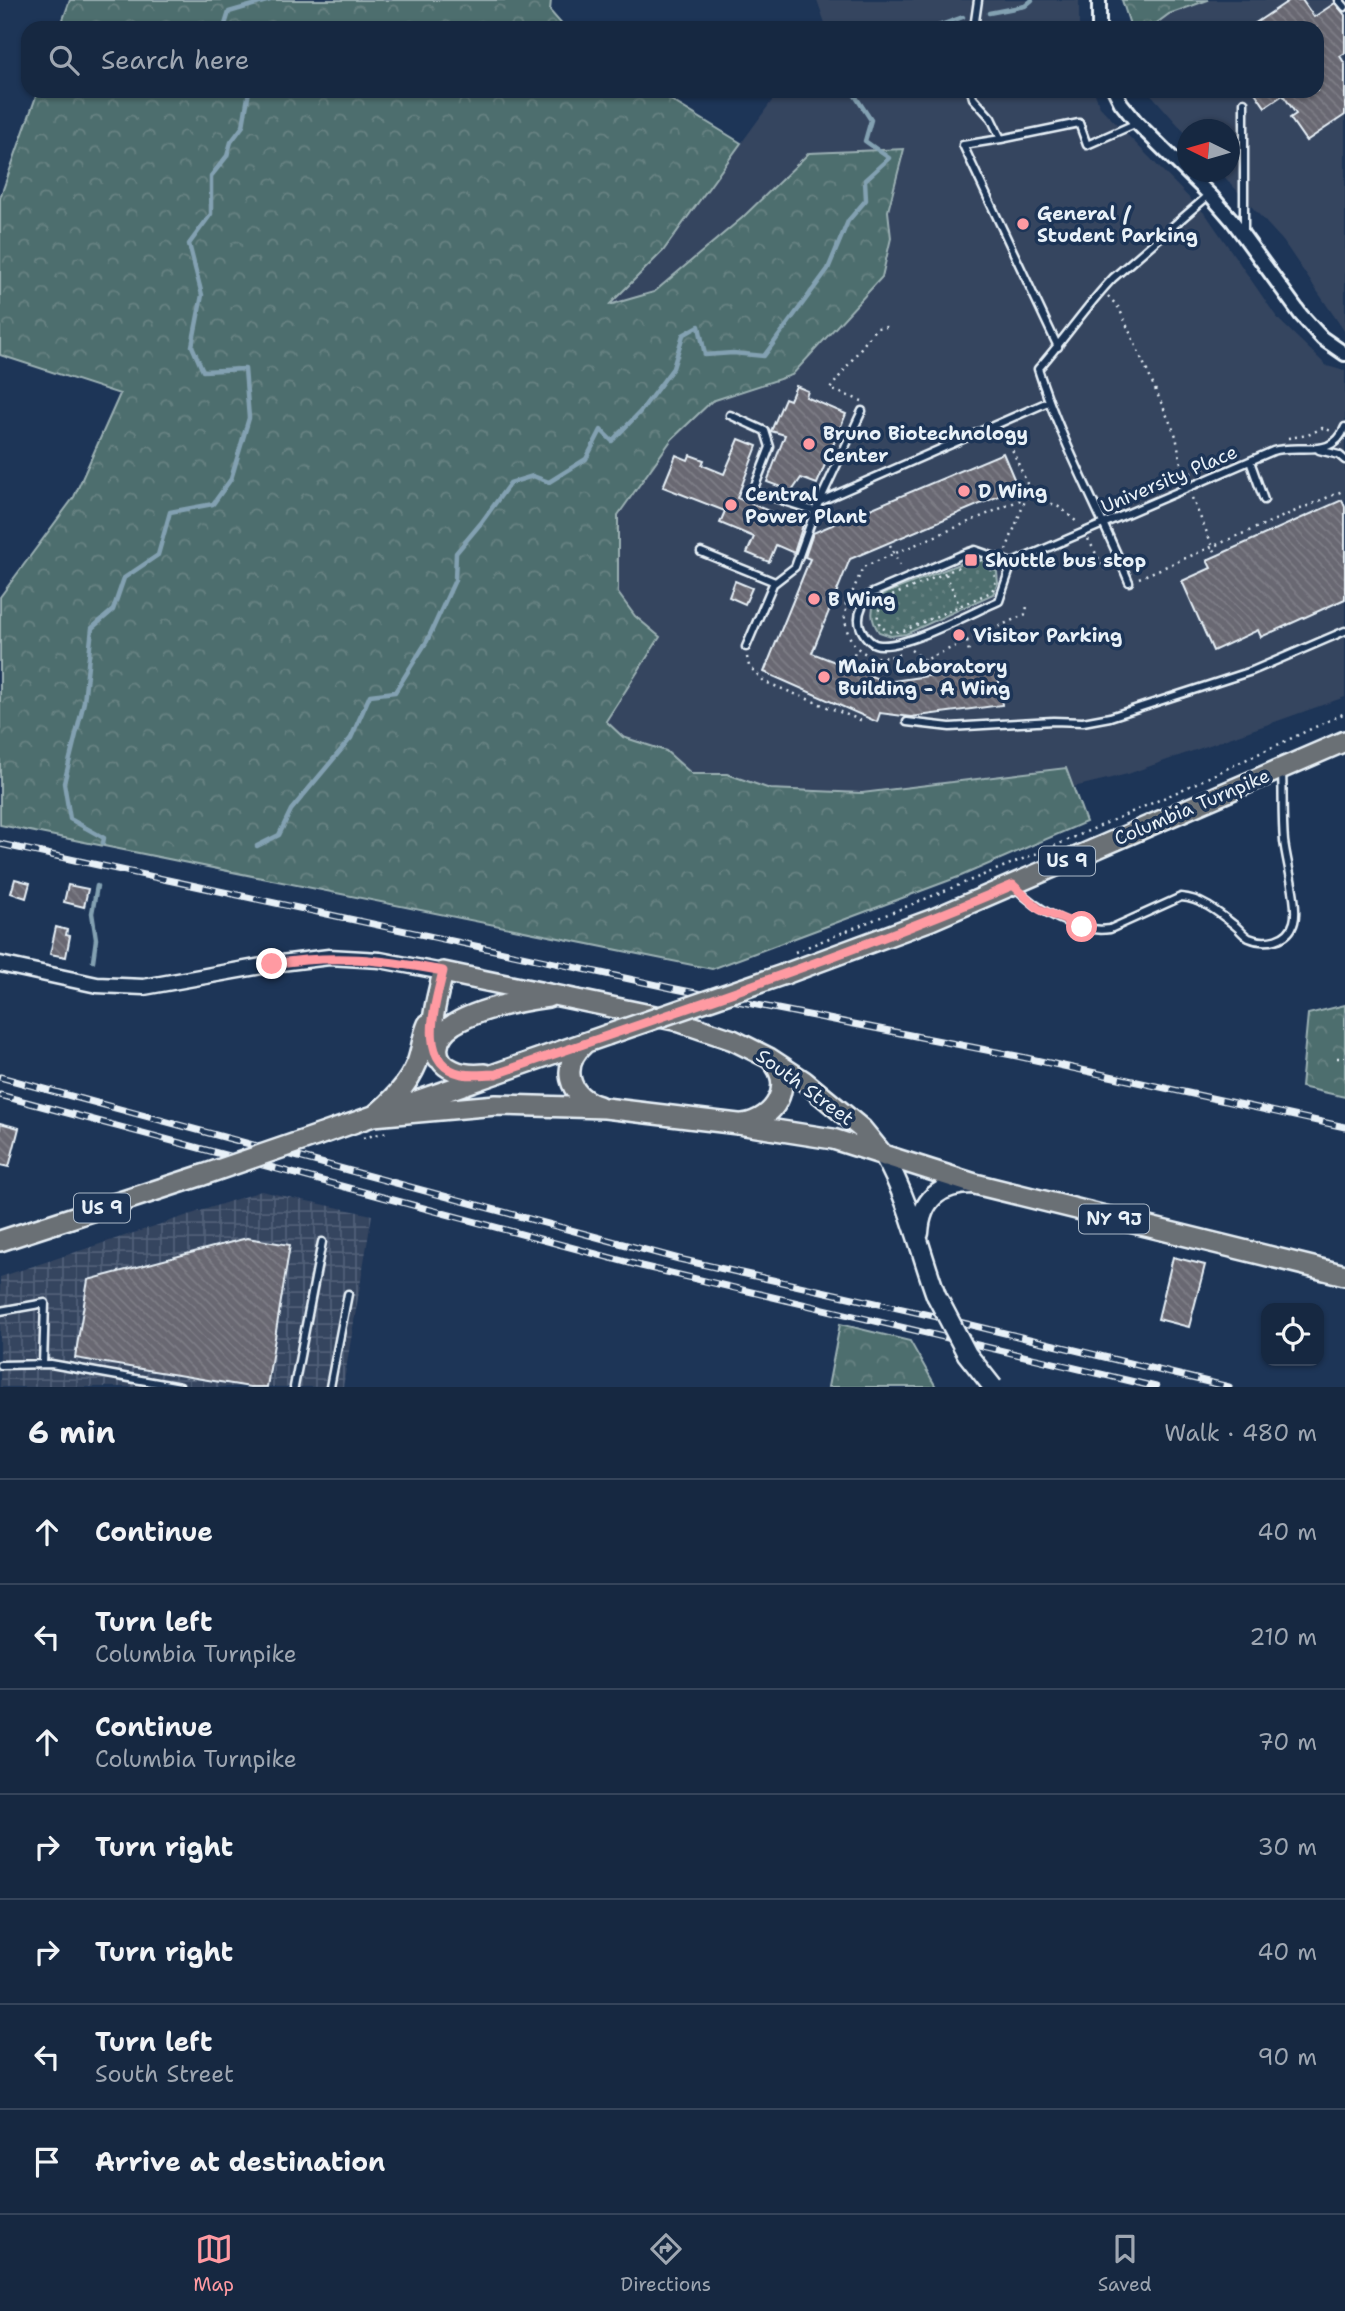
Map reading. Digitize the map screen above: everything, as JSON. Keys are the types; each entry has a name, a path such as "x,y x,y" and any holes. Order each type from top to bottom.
{"main road":[{"name":"Columbia Turnpike","path":"585,1043 896,934 1345,741"},
{"name":"South Street","path":"443,971 695,1026 733,1040 769,1058 804,1081 850,1117 874,1141 884,1156"},
{"path":"443,971 433,1014 432,1035 438,1058 445,1066 464,1074 496,1074"},
{"path":"438,1058 439,1040 452,1026 464,1019 521,1002 563,996"},
{"path":"373,1116 402,1089 418,1061 423,1036 433,1014"},
{"path":"585,1043 571,1060 571,1081 582,1097 605,1108"},
{"name":"US 9","path":"0,1241 203,1175 585,1043"},
{"path":"738,1124 758,1121 766,1116 779,1098 781,1076 777,1066 769,1058"},
{"path":"373,1116 496,1105 605,1108 833,1139 884,1156 902,1190 936,1295 967,1354 993,1387"},
{"name":"NY 9J","path":"884,1156 975,1184 1345,1275"},
{"path":"920,1247 921,1216 931,1199 948,1187 975,1184"}],"street":[{"path":"1098,21 1099,0"},
{"path":"1118,98 1137,122 1210,194 1301,315 1322,338 1345,354"},
{"name":"South Street","path":"0,964 97,985 144,987 272,964 329,957 380,960 443,971"}],"lane":[{"path":"975,21 978,0"},
{"path":"1339,0 1345,7"},
{"path":"973,98 991,118 1001,139"},
{"path":"1244,102 1244,237"},
{"path":"1058,347 962,145 1079,123 1087,145 1137,122"},
{"path":"1129,582 1105,523 1048,402 1038,369 1101,290 1210,194"},
{"path":"821,501 1048,402"},
{"path":"746,647 775,582 795,567 815,511 862,411"},
{"path":"730,415 765,431 770,447 753,491 815,511"},
{"path":"1343,458 1340,438 1345,427"},
{"name":"University Place","path":"1012,563 1281,449 1329,447 1340,438"},
{"path":"1314,449 1343,458"},
{"path":"1250,461 1264,500"},
{"path":"975,550 1012,563 999,601 904,642 880,646 867,639 858,623 862,604 870,594 975,550"},
{"path":"701,552 775,582"},
{"path":"907,722 950,727 1052,721 1083,722 1110,717 1252,671 1345,631"},
{"path":"1013,885 1039,909 1098,931 1110,929 1181,897 1204,904 1247,937 1261,942 1273,941 1285,935 1294,922 1294,904 1284,840 1282,769"},
{"path":"294,1387 322,1242"},
{"path":"330,1387 348,1294"},
{"path":"0,1311 44,1303 43,1364"},
{"path":"0,1365 43,1364 180,1387"}],"path":[{"path":"1101,290 1119,308 1176,436 1183,476 1217,556"},
{"path":"862,411 866,402 830,389 876,328 887,327"},
{"path":"1000,421 1032,495 1061,508 1080,525 1105,570"},
{"path":"1129,582 1345,490"},
{"path":"900,654 875,658 856,648 850,639 845,616 863,567 1032,495"},
{"path":"1003,560 1026,498"},
{"path":"890,545 906,578"},
{"path":"980,560 993,571 996,578 995,587 991,592 903,631 892,633 885,630 879,621 880,605 887,597 946,572 980,560"},
{"path":"946,572 963,616"},
{"path":"838,602 849,605"},
{"path":"910,649 925,660 1026,614 1027,605"},
{"path":"949,622 967,640 969,652"},
{"path":"746,647 749,666 765,682 865,722"},
{"path":"852,661 856,648"},
{"path":"790,954 1052,847 1345,713"},
{"path":"1338,1058 1345,1058"}],"shaded area":[{"path":"817,0 1079,0 1079,21 824,21"},
{"path":"1208,0 1345,0 1345,332 1283,241 1229,182 1240,182 1240,119 1177,119 1177,124 1154,98 1324,98 1324,21 1160,21 1169,14"},
{"path":"774,98 1097,98 1100,107 1207,216 1278,319 1327,366 1345,371 1345,697 1128,774 771,862 612,848 390,521 663,251"},
{"path":"261,1191 372,1215 343,1387 0,1387 0,1277"}],"green space":[{"path":"70,0 551,0 550,11 559,21 62,21"},
{"path":"1122,0 1208,0 1169,14 1160,21 1129,21"},
{"path":"36,98 667,98 741,143 663,251 609,305 654,292 742,218 809,153 904,149 888,211 891,238 882,277 792,375 712,401 672,439 618,515 618,593 635,616 660,637 606,721 623,737 666,751 692,774 727,774 770,789 862,793 1066,768 1086,822 961,876 712,969 0,825 0,597 74,497 120,394 0,355 0,198"},
{"path":"974,558 981,558 997,572 998,583 993,594 906,634 891,636 879,632 872,614 879,596"},
{"path":"1345,1005 1345,1097 1301,1087 1308,1014"},
{"path":"840,1324 910,1341 936,1387 828,1387"}],"building":[{"path":"1290,0 1302,0 1314,17 1335,3 1345,15 1345,53 1340,56 1345,64 1345,115 1306,141 1290,118 1296,114 1285,98 1324,98 1324,21 1258,21"},
{"path":"1259,98 1278,98 1265,107"},
{"name":"Bruno Biotechnology Center","path":"796,386 808,391 806,397 846,414 817,484 801,478 792,491 767,482 785,435 771,431 785,398 790,400"},
{"name":"Central Power Plant","path":"739,439 757,446 737,498 803,525 794,553 776,545 769,562 747,553 754,537 720,523 725,511 663,487 676,455 688,460 690,455 704,460 702,465 724,474"},
{"path":"1003,453 1018,488 850,559 812,653 886,682 997,666 1002,705 911,717 880,713 877,722 764,672 810,559 805,557 813,533"},
{"path":"1342,500 1345,507 1345,599 1261,637 1258,630 1213,651 1182,581 1211,568 1207,560"},
{"path":"735,581 752,588 745,604 729,597"},
{"path":"15,879 30,883 26,898 11,893"},
{"path":"68,885 88,889 84,907 64,902"},
{"path":"56,927 67,930 66,935 70,936 66,957 50,954"},
{"path":"0,1123 19,1128 9,1167 0,1165"},
{"path":"247,1238 290,1245 267,1387 250,1387 75,1358 88,1280"},
{"path":"1173,1257 1205,1265 1189,1327 1158,1319"}],"waterway":[{"path":"226,21 229,12 270,0"},
{"path":"989,13 1025,6 1032,0"},
{"path":"952,21 963,17"},
{"path":"103,843 104,838 70,819 64,783 84,702 92,628 113,610 124,578 158,555 170,512 213,504 231,479 249,418 245,369 203,371 192,346 202,295 189,244 211,214 211,176 227,156 231,142 243,126 248,98"},
{"path":"257,846 279,835 291,810 351,738 370,695 395,692 427,641 455,580 456,553 510,483 533,476 549,482 586,459 601,430 612,441 640,412 673,368 683,335 699,326 705,355 733,353 764,356 828,269 848,221 866,200 865,180 889,158 865,141 871,120 857,98"},
{"path":"93,961 96,939 92,913 97,886"}],"railway":[{"path":"0,844 676,989 1017,1056 1345,1127"},
{"path":"0,1077 679,1259 938,1317 1229,1387"},
{"path":"0,1095 641,1266 1156,1387"}],"place":[{"name":"General / Student Parking","path":"1023,224"},
{"name":"Bruno Biotechnology Center","path":"809,444"},
{"name":"D Wing","path":"964,491"},
{"name":"Central Power Plant","path":"731,505"},
{"name":"Shuttle bus stop","path":"971,560"},
{"name":"B Wing","path":"814,599"},
{"name":"Visitor Parking","path":"959,635"},
{"name":"Main Laboratory Building - A Wing","path":"824,677"}],"route":[{"path":"272,964 329,957 354,958 443,971 433,1014 434,1048 445,1066 464,1074 477,1075 496,1074 825,960 931,920 1013,885 1039,909 1082,927"}]}
